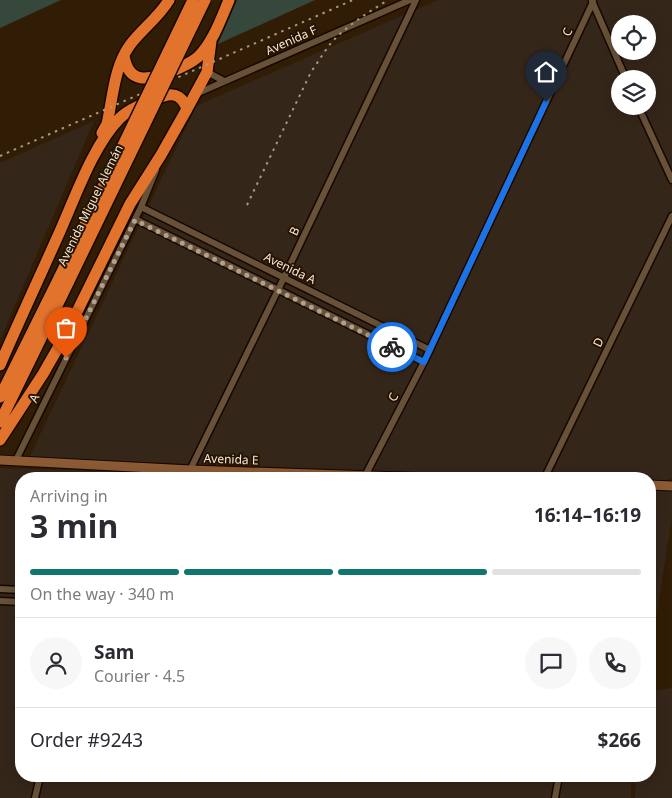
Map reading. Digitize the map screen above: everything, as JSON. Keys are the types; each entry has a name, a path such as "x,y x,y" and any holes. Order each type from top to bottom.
{"highway":[{"path":"0,365 107,124 118,69 124,55 130,45 169,0"},
{"name":"Avenida Miguel Alemán","path":"0,422 193,0"},
{"name":"Avenida Miguel Alemán","path":"0,397 65,278 205,0"},
{"path":"124,55 126,66 133,74 144,79 150,79 170,72 192,62 203,51 212,37 230,0"},
{"path":"0,440 43,374 67,332 130,204 161,155 184,104 196,94 207,72 212,37"},
{"path":"90,162 111,128 126,112 167,95 178,96 184,104"}],"main road":[{"name":"Avenida E","path":"0,460 248,472"},
{"path":"656,485 672,486"}],"street":[{"name":"Avenida F","path":"196,94 410,0"},
{"name":"B","path":"190,470 284,278 416,0"},
{"path":"592,1 622,70"},
{"name":"C","path":"367,472 430,350 592,1"},
{"path":"207,72 224,81"},
{"path":"642,115 672,180"},
{"name":"A","path":"15,462 135,220 161,155"},
{"name":"Avenida A","path":"141,207 430,350"},
{"name":"D","path":"547,472 672,216"},
{"name":"Avenida A","path":"135,220 424,362"},
{"path":"359,331 365,318"},
{"path":"0,589 15,590"},
{"path":"0,601 15,602"},
{"path":"35,798 39,782"},
{"path":"555,798 558,782"}],"shaded area":[{"path":"438,0 672,0 672,479 656,481 656,472 416,472 29,458 196,106"},
{"path":"94,121 0,340 0,163"},
{"path":"0,468 135,472 15,472 15,782 631,782 631,798 0,798"},
{"path":"656,487 672,488 672,517 656,619"},
{"path":"672,688 672,798 635,798 636,782 656,782 656,690"}],"green space":[{"path":"0,0 61,0 0,28"},
{"path":"237,0 315,0 218,44"}],"railway":[{"path":"0,156 353,0"},
{"path":"247,205 311,72 323,53 344,31 388,0"}],"way so far":[{"path":"66,358 135,220 392,347"}],"route":[{"path":"392,347 424,362 546,102"}]}
